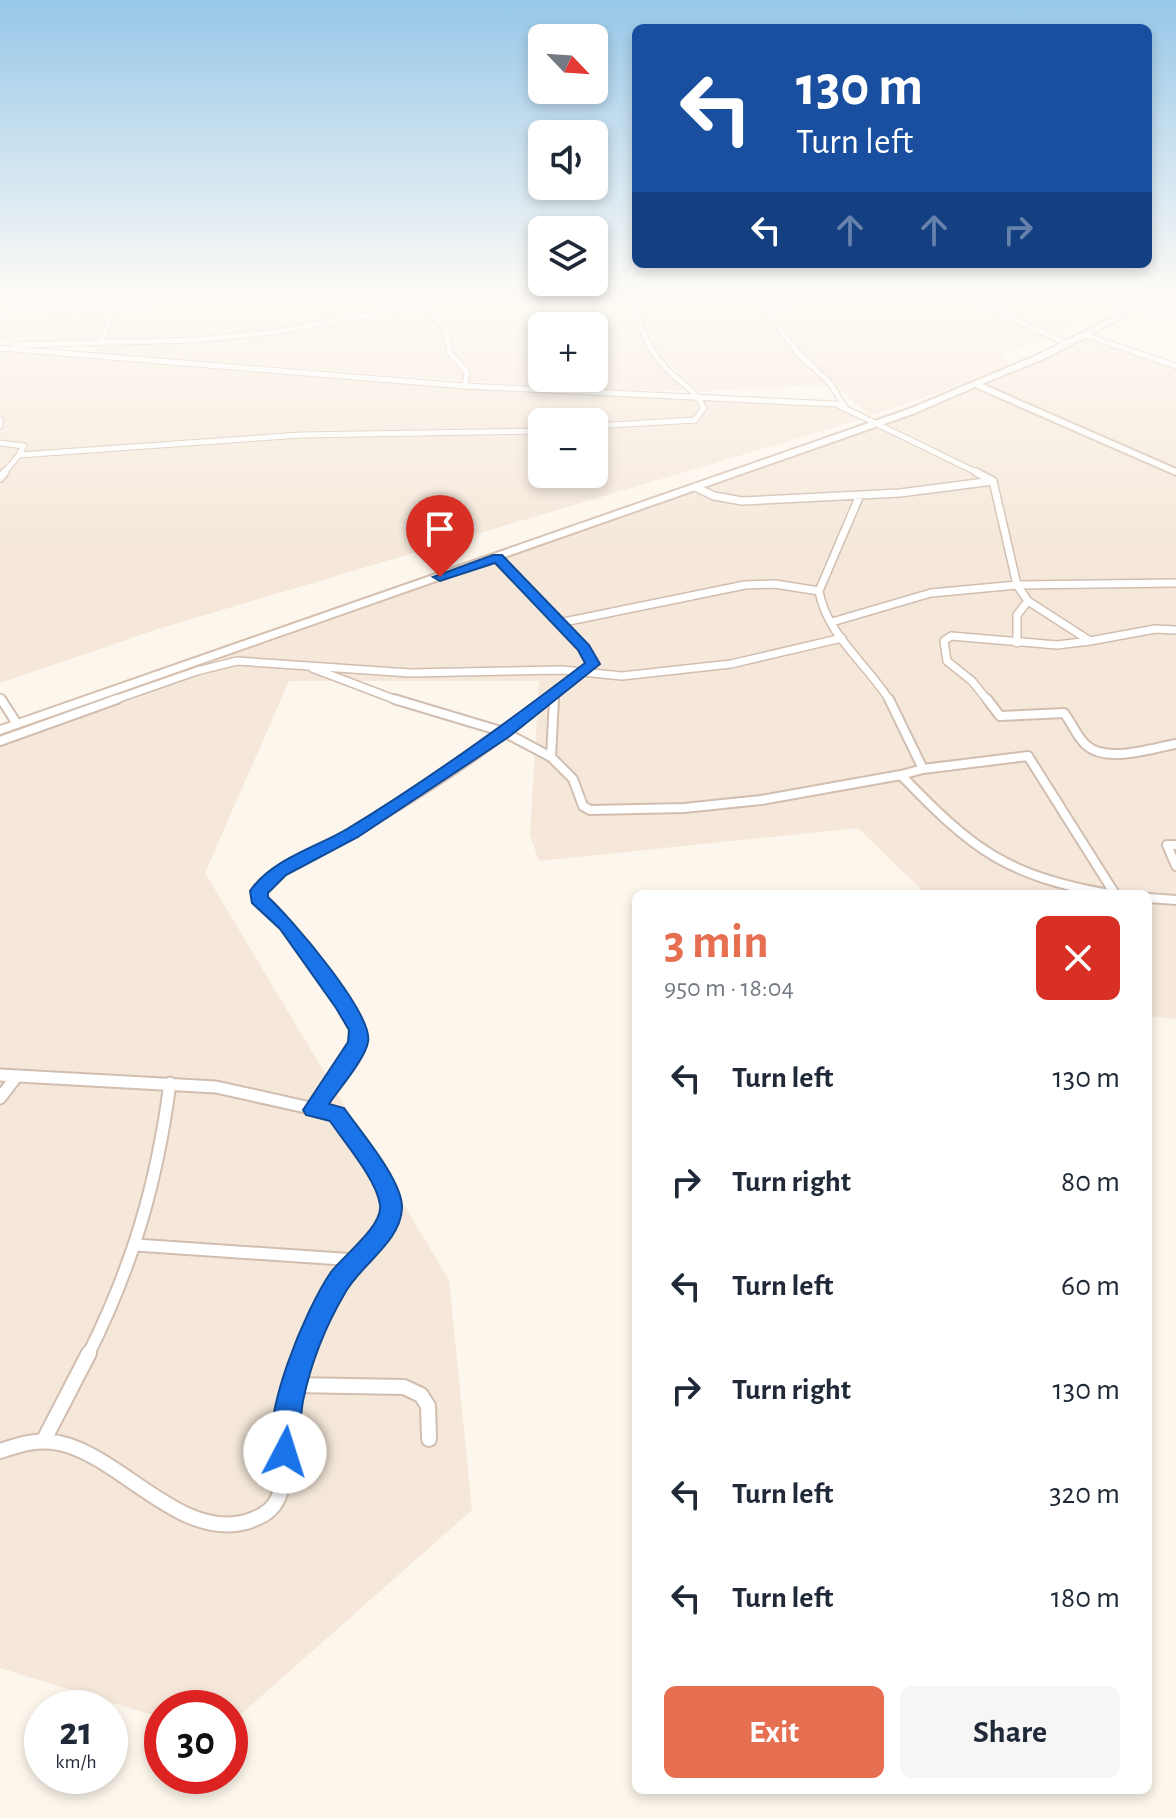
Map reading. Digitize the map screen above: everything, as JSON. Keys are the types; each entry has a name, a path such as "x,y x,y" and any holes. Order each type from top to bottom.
{"main road":[{"path":"0,730 498,558 876,424 988,380"},
{"path":"977,385 1176,472"}],"street":[{"path":"390,380 844,406 993,481"},
{"path":"465,386 466,380"},
{"path":"608,425 695,420 704,408 699,398 680,380"},
{"path":"827,380 844,406"},
{"path":"0,419 0,426"},
{"path":"19,455 301,435 528,431"},
{"path":"0,443 24,446 0,478"},
{"path":"695,487 714,496 742,501 860,495 993,481"},
{"path":"993,481 1017,585 1028,601 1090,641"},
{"path":"860,495 819,591 822,609 879,683 923,769"},
{"path":"314,1110 358,1043 359,1030 287,925 259,899 259,891 280,871 352,833 504,732 593,664 591,657 498,558"},
{"path":"832,622 931,593 1017,585 1176,583"},
{"path":"559,623 745,585 775,584 819,591"},
{"path":"1017,643 1017,615 1028,601"},
{"path":"1176,630 1155,629 1057,645 951,636 944,641 944,655 952,667 972,681 1000,716 1064,713 1084,743 1108,753 1176,744"},
{"path":"0,741 218,664 263,660 410,673 585,673 622,676 731,664 842,638"},
{"path":"306,665 408,705 504,732 551,757 573,779 583,806 590,810 684,808 761,800 923,769 1028,756 1112,890"},
{"path":"551,757 556,692"},
{"path":"0,698 17,724"},
{"path":"901,775 962,836 998,863 1045,881 1089,890"},
{"path":"1176,845 1167,845 1176,866"},
{"path":"1152,898 1176,900"},
{"path":"0,1075 216,1087 337,1114 379,1176 391,1204 390,1222 340,1279 318,1316 294,1385 284,1436 286,1469 281,1494 264,1515 236,1525 198,1519 163,1502 119,1469 45,1438 27,1439 0,1451"},
{"path":"0,1098 16,1077"},
{"path":"45,1438 88,1354 136,1245 162,1151 170,1083"},
{"path":"136,1245 356,1260"},
{"path":"294,1385 404,1387 419,1392 429,1403 429,1439"}],"shaded area":[{"path":"0,380 353,380 450,388 835,407 859,420 155,630 0,683"},
{"path":"456,380 528,380 528,385"},
{"path":"608,380 974,380 870,416 844,393 816,385 709,391 608,390"},
{"path":"983,380 1176,380 1176,1019 1152,1016 1152,890 922,890 858,828 539,861 530,835 539,681 289,681 205,873 449,1280 472,1510 248,1708 248,1690 144,1690 144,1712 128,1708 128,1690 71,1690 0,1668 0,730 912,411"}],"route":[{"path":"285,1452 284,1436 294,1385 312,1328 340,1279 390,1222 391,1204 379,1176 337,1114 314,1110 358,1043 359,1030 287,925 259,899 259,891 280,871 352,833 504,732 593,664 584,648 498,558 440,577"}]}
